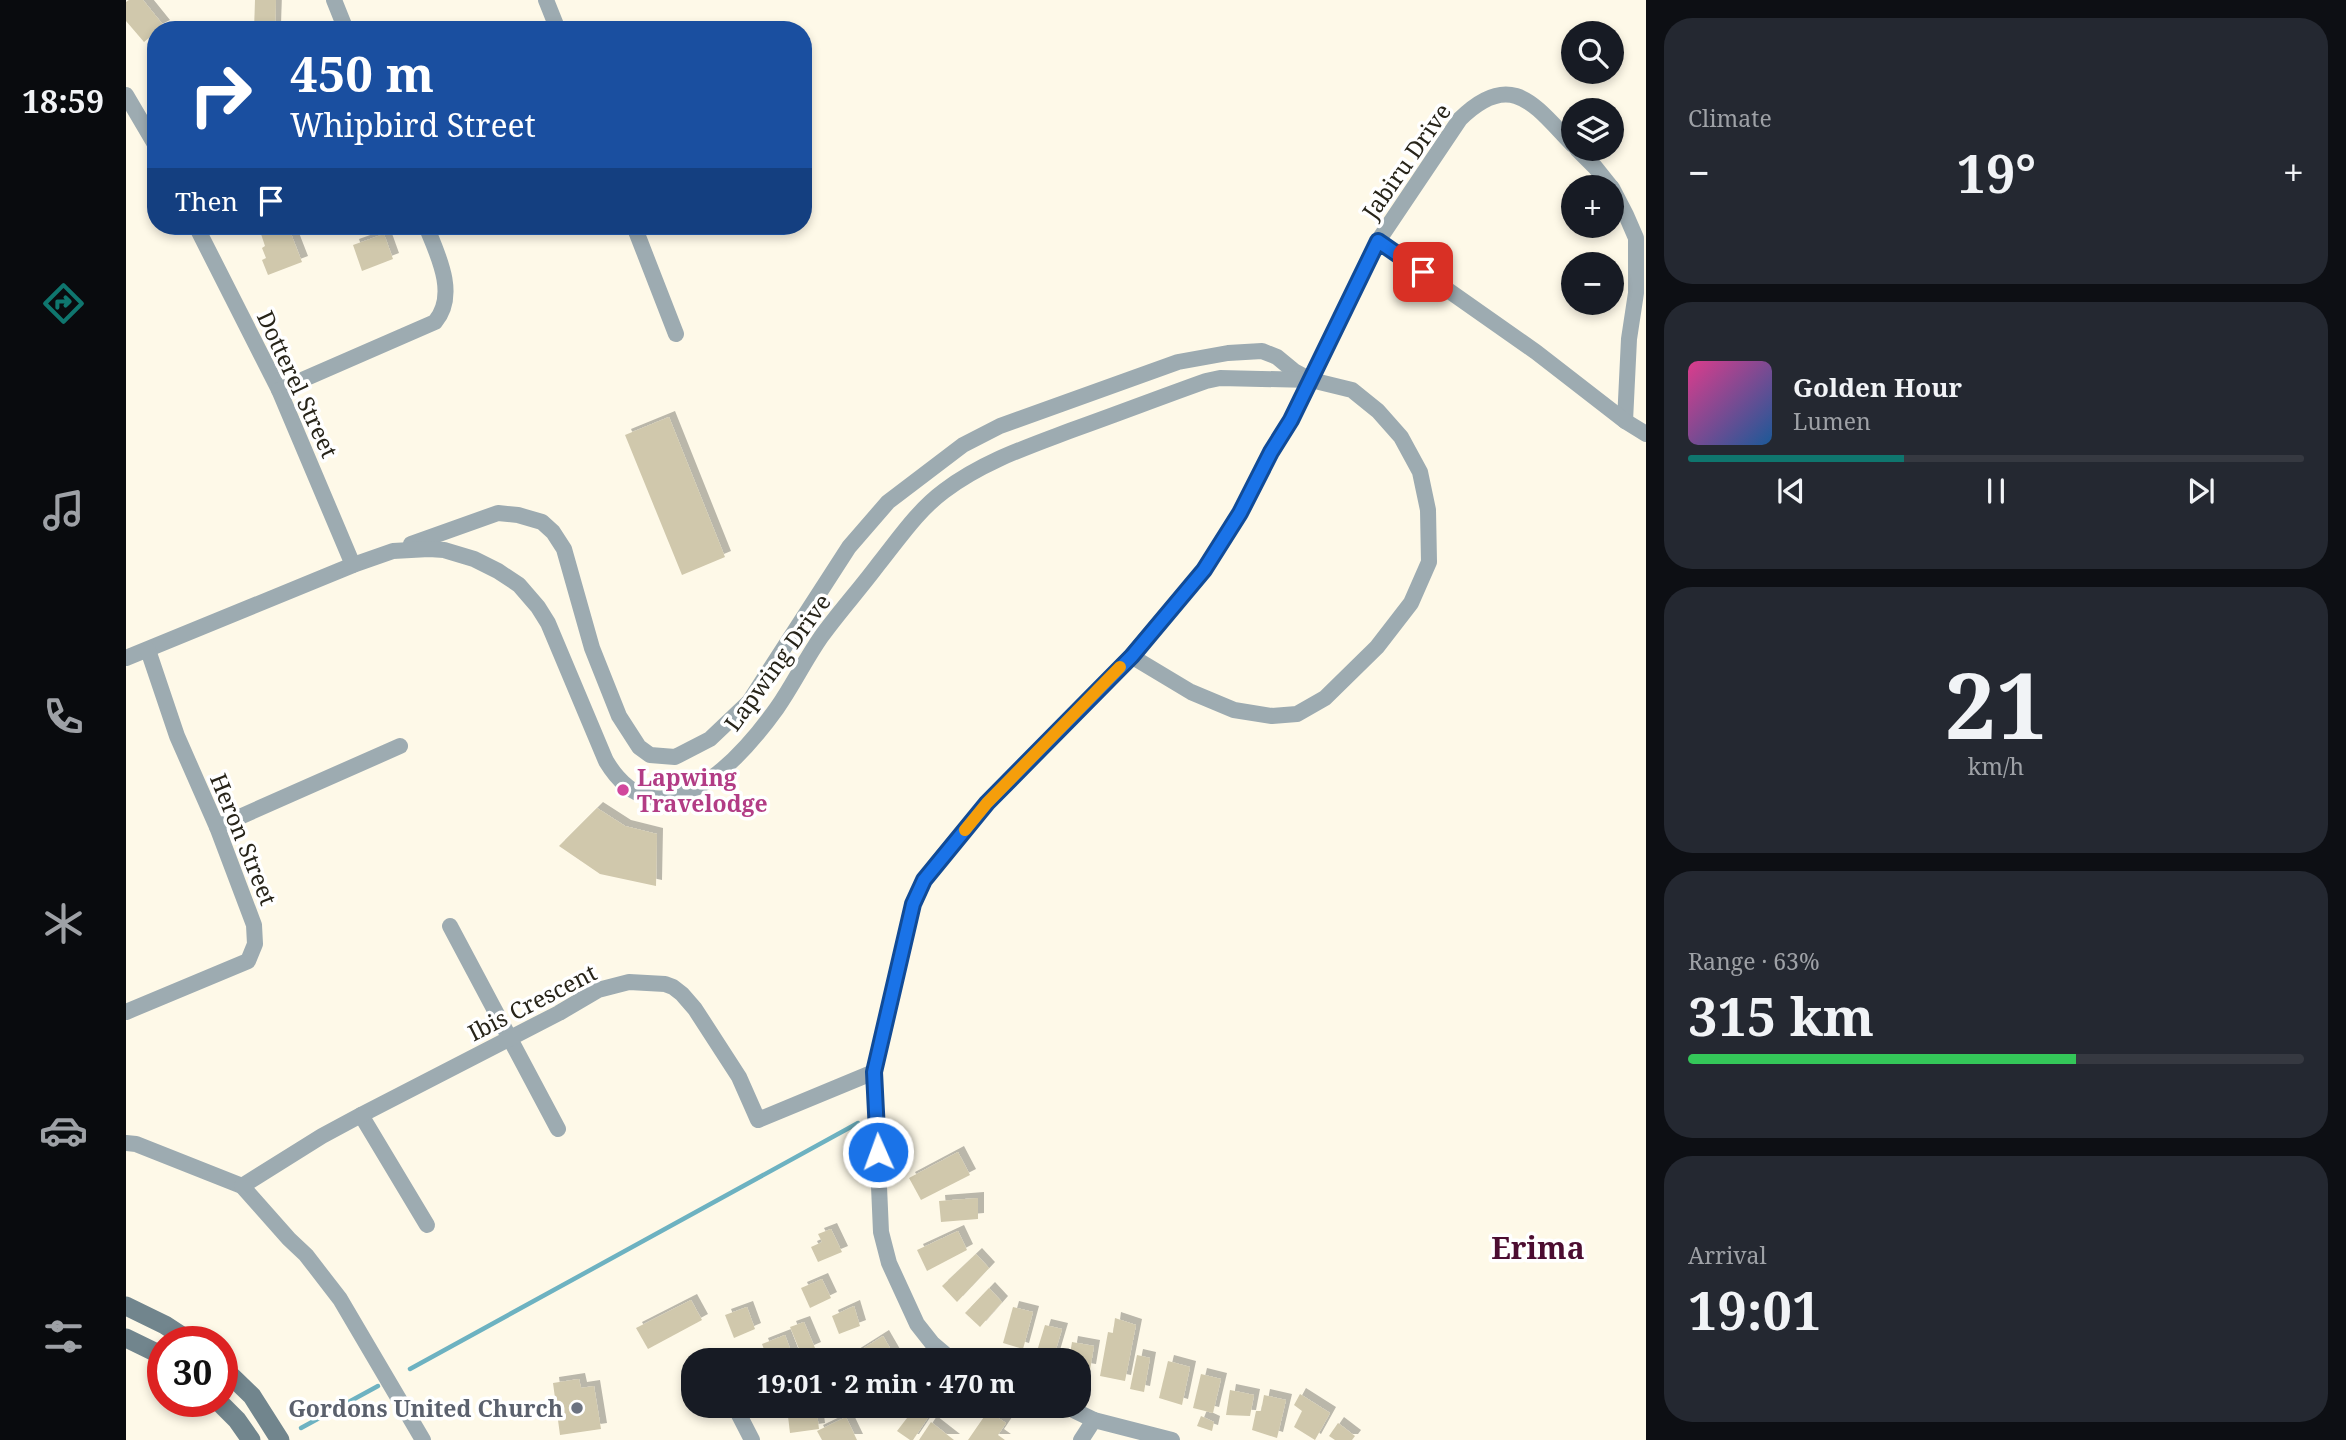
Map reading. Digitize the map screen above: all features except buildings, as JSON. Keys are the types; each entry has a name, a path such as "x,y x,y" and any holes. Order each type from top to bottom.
{"main road":[{"path":"126,1306 164,1326"},
{"path":"126,1338 147,1348"},
{"path":"238,1382 252,1396 280,1440"},
{"path":"234,1417 251,1440"}],"street":[{"path":"334,0 342,21"},
{"path":"546,0 554,21"},
{"name":"Jabiru Drive","path":"938,1348 917,1324 889,1263 881,1232 874,1072 913,904 924,880 987,803 1132,656 1204,570 1240,513 1311,380 1378,241 1460,119 1485,100 1509,94 1526,99 1561,133"},
{"path":"126,95 147,131"},
{"path":"1587,161 1600,175"},
{"path":"1624,211 1636,238 1636,293 1629,339 1625,421"},
{"name":"Dotterel Street","path":"201,235 279,390 353,565"},
{"path":"279,390 435,322 443,312 445,280 430,235"},
{"path":"638,235 676,334"},
{"path":"1378,241 1536,352 1625,421 1646,434"},
{"path":"393,551 498,513 526,517 542,523 553,532 564,549 592,648 619,716 639,747 650,755 676,757 710,739 749,702 849,547 888,502 963,445 1000,426 1178,362 1228,353 1262,351 1278,357 1294,371 1311,380 1352,390 1378,411 1401,437 1420,472 1428,510 1429,562 1411,603 1377,647 1325,698 1297,714 1272,716 1234,710 1191,692 1132,656"},
{"name":"Lapwing Drive","path":"126,657 393,551 429,549 466,555 498,571 519,586 538,607 548,623 614,775 645,797 667,799 685,794 706,783 750,742 777,708 821,637 922,510 944,491 1003,456 1206,380 1311,380"},
{"name":"Heron Street","path":"126,1012 248,961 255,944 254,925 217,827 177,736 148,650"},
{"path":"217,827 400,746"},
{"path":"450,926 558,1129"},
{"name":"Ibis Crescent","path":"242,1186 322,1136 598,990 629,982 673,987 695,1009 739,1077 758,1120 874,1072"},
{"path":"361,1115 427,1224"},
{"path":"126,1143 136,1144 242,1186 306,1255 340,1299 423,1440"},
{"path":"741,1418 752,1440"},
{"path":"1090,1418 1172,1440"},
{"path":"1081,1440 1094,1420"}],"waterway":[{"path":"410,1369 858,1123"},
{"path":"301,1428 378,1386"}],"slow traffic":[{"path":"965,830 987,803 1120,667"}],"place":[{"name":"Lapwing Travelodge","path":"623,790"},
{"name":"Gordons United Church","path":"577,1408"}],"district":[{"name":"Erima","path":"1538,1247"}],"route":[{"path":"878,1152 874,1072 899,957 913,904 924,880 987,803 1132,656 1204,570 1240,513 1271,452 1291,420 1378,241 1423,272"}]}
